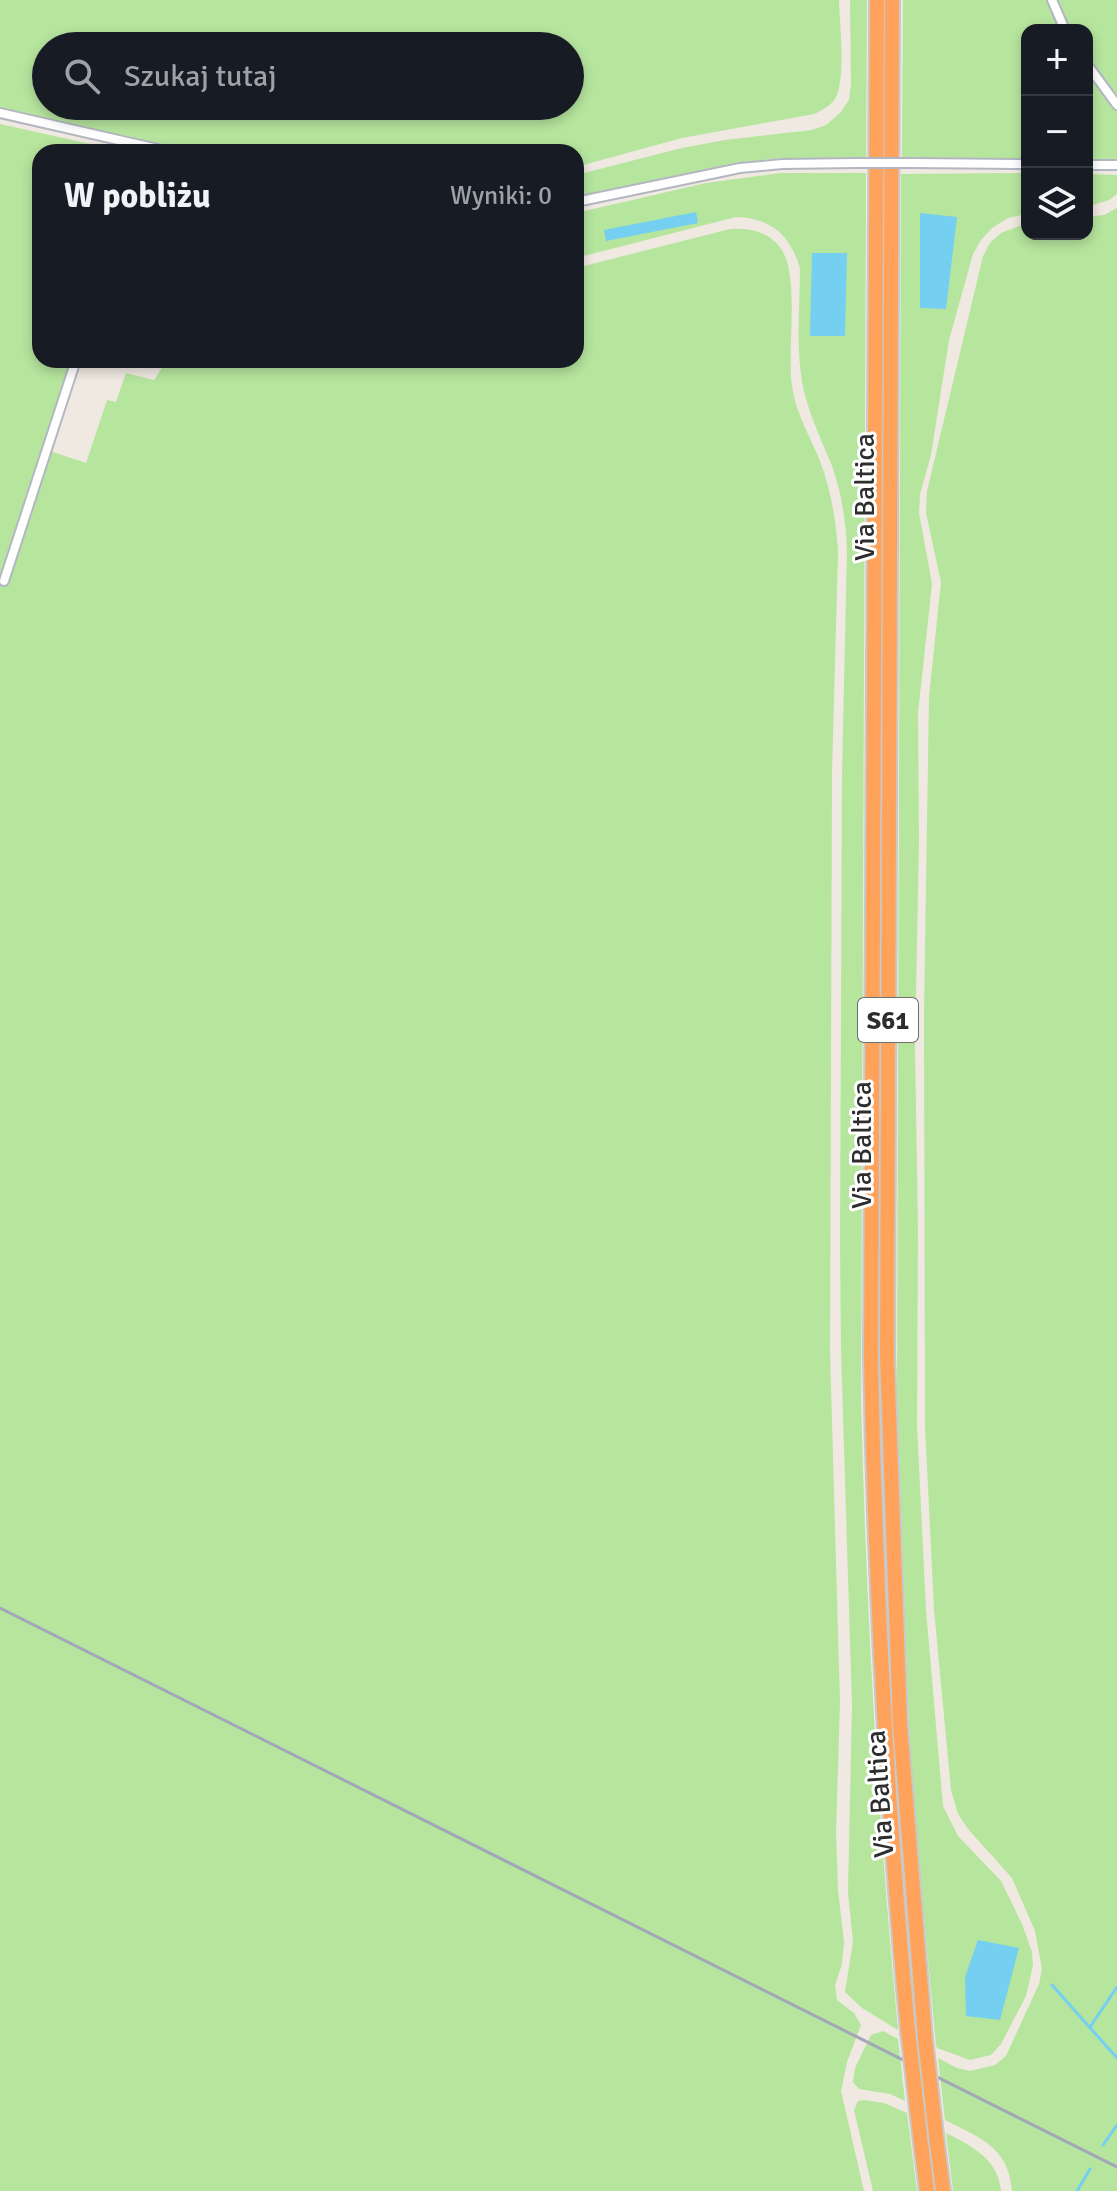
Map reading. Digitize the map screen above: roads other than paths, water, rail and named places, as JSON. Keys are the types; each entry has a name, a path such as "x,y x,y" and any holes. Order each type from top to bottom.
{"highway":[{"name":"Via Baltica","path":"877,0 871,1388 884,1728 908,2031 927,2191"},
{"name":"Via Baltica","path":"892,0 887,1356 890,1504 900,1725 925,2039 943,2191"}],"street":[{"path":"1052,0 1062,24"},
{"path":"1093,72 1117,105"},
{"path":"0,113 125,144"},
{"path":"584,200 740,168 782,164 1021,164"},
{"path":"1093,165 1117,165"},
{"path":"4,581 73,368"}],"water":[{"path":"696,212 698,223 606,241 604,230"},
{"path":"920,213 957,217 946,309 920,308"},
{"path":"812,253 847,253 845,336 810,336"},
{"path":"978,1940 1019,1948 1000,2020 966,2016 965,1977"}],"waterway":[{"path":"1052,1985 1117,2058"},
{"path":"1090,2027 1117,1987"},
{"path":"1103,2145 1117,2125"},
{"path":"1077,2191 1090,2169"}],"railway":[{"path":"0,1608 1117,2167"}]}
